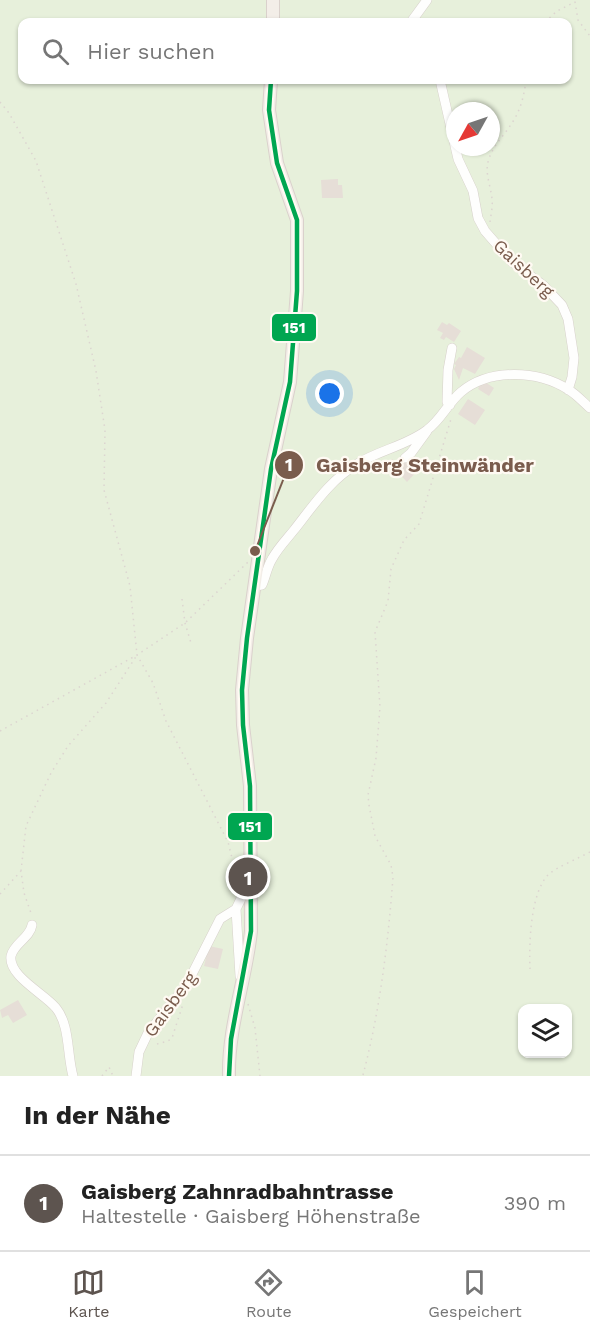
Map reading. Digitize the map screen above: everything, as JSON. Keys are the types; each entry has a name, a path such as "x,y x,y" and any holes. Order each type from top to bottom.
{"main road":[{"path":"273,0 273,18"},
{"path":"229,1076 229,1048 249,951 250,786 243,725 242,690 271,468 290,382 297,291 297,219 277,163 269,110 270,84"}],"street":[{"path":"414,18 427,0"},
{"name":"Gaisberg","path":"441,84 458,159 473,191 478,218 488,234 512,262 543,285 562,305 568,319 574,358 573,376 568,390"},
{"path":"450,405 447,399 447,387 452,348"},
{"path":"405,458 458,395 474,383 492,377 503,375 535,377 568,390 590,408"},
{"path":"255,586 262,585 270,562 278,549 316,500 334,482 358,463 399,446 427,431"},
{"path":"241,986 236,909 251,877"},
{"name":"Gaisberg","path":"135,1076 139,1052 148,1033 159,1016 181,992 199,963 220,918 236,909"},
{"path":"32,925 31,930 11,956 13,967 21,978 44,996 59,1012 64,1026 73,1076"}],"path":[{"path":"549,18 557,11 575,2 578,20 590,36"},
{"path":"488,234 492,200 488,162 522,104 525,84"},
{"path":"0,102 9,113 36,161 75,284 96,371 105,430 104,490 130,586 137,655 153,683 166,721 228,842 233,862 236,909"},
{"path":"363,1076 386,966 393,877 391,865 375,836 368,795 376,758 380,707 375,632 388,601 391,569 404,540 419,524 451,419"},
{"path":"0,731 137,655 185,623 259,554"},
{"path":"182,599 185,623 191,643"},
{"path":"32,925 33,918 24,893 21,871 26,826 51,772 68,746 106,703 137,655"},
{"path":"530,969 532,918 541,885 553,871 590,852"},
{"path":"0,894 21,871"},
{"path":"241,986 248,1001 255,1028 260,1076"},
{"path":"157,1044 168,1041 174,1035 183,1004 181,992"},
{"path":"102,1076 109,1067 113,1076"}],"green space":[{"path":"0,0 590,0 590,1076 0,1076"}],"building":[{"path":"338,179 338,185 342,185 343,198 322,198 321,180"},
{"path":"442,322 447,325 449,323 461,331 454,342 446,337 444,340 440,338 443,333 437,330"},
{"path":"467,347 485,358 475,374 463,368 459,380 454,364 459,357 461,358"},
{"path":"485,382 494,388 489,396 478,389 481,383"},
{"path":"468,399 485,410 475,425 458,414"},
{"path":"408,457 420,468 407,482 389,463 392,459 395,462 399,458 403,462"},
{"path":"209,946 223,949 218,969 204,966"},
{"path":"18,1000 27,1015 13,1023 8,1015 2,1018 0,1010"}],"transit line":[{"name":"151","path":"229,1076 231,1039 251,931 250,786 243,725 242,690 247,638 271,469 290,382 297,291 297,220 277,163 269,110 271,84"}],"place":[{"name":"Gaisberg Steinwänder","path":"255,551"},
{"name":"Gaisberg Zahnradbahntrasse","path":"248,877"}]}
